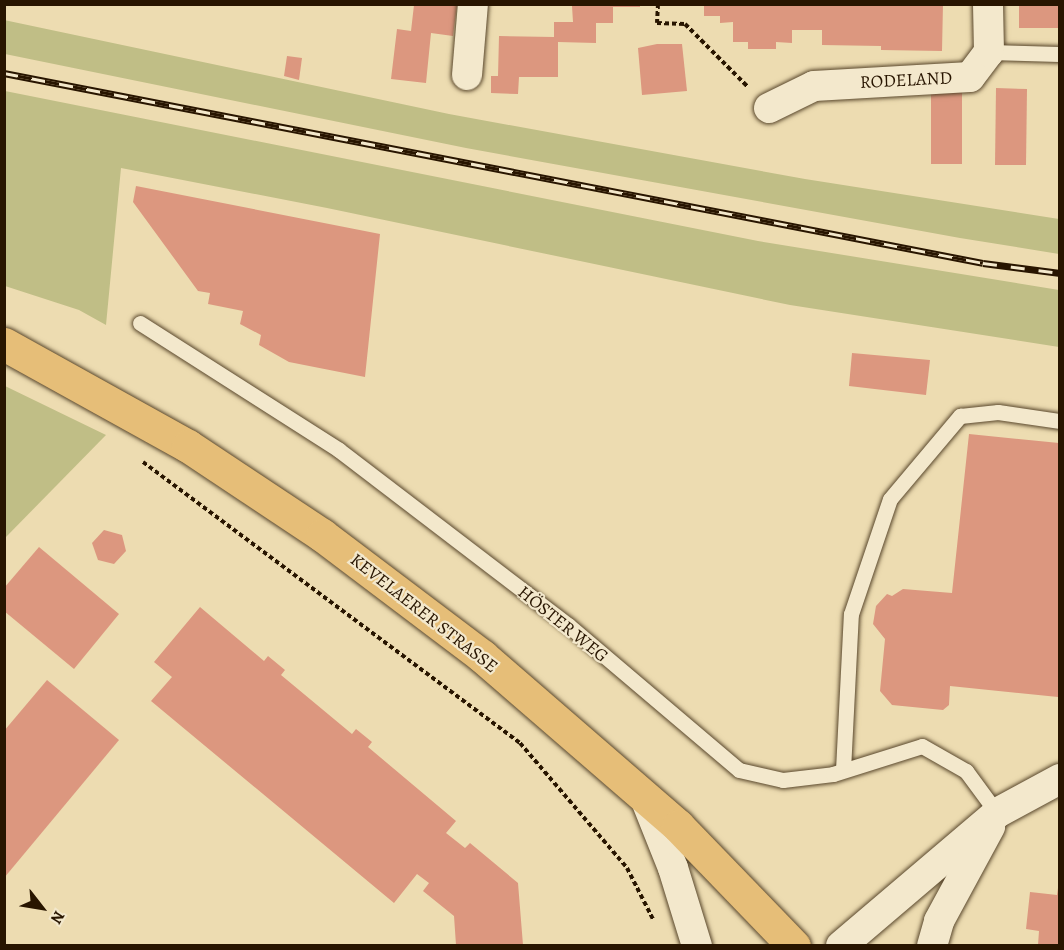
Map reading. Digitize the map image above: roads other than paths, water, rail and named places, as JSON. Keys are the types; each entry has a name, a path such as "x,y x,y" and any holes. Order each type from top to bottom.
{"main road":[{"name":"KEVELAERER STRASSE","path":"4,344 188,446 322,535 482,656 678,826 794,945"}],"street":[{"path":"467,75 473,4"},
{"path":"988,4 989,52"},
{"name":"RODELAND","path":"769,108 814,86 970,77 989,52"},
{"path":"841,945 997,813 1059,779"},
{"path":"645,798 673,868 697,945"},
{"path":"932,945 939,921 997,813"}],"lane":[{"path":"989,52 1059,54"},
{"name":"HÖSTER WEG","path":"140,322 339,450 568,625 739,770 783,780 843,770 922,746 966,771 997,813"},
{"path":"843,770 851,614 890,499 960,416 998,412 1059,421"}],"railway":[{"path":"4,73 983,263 1060,273"}]}
